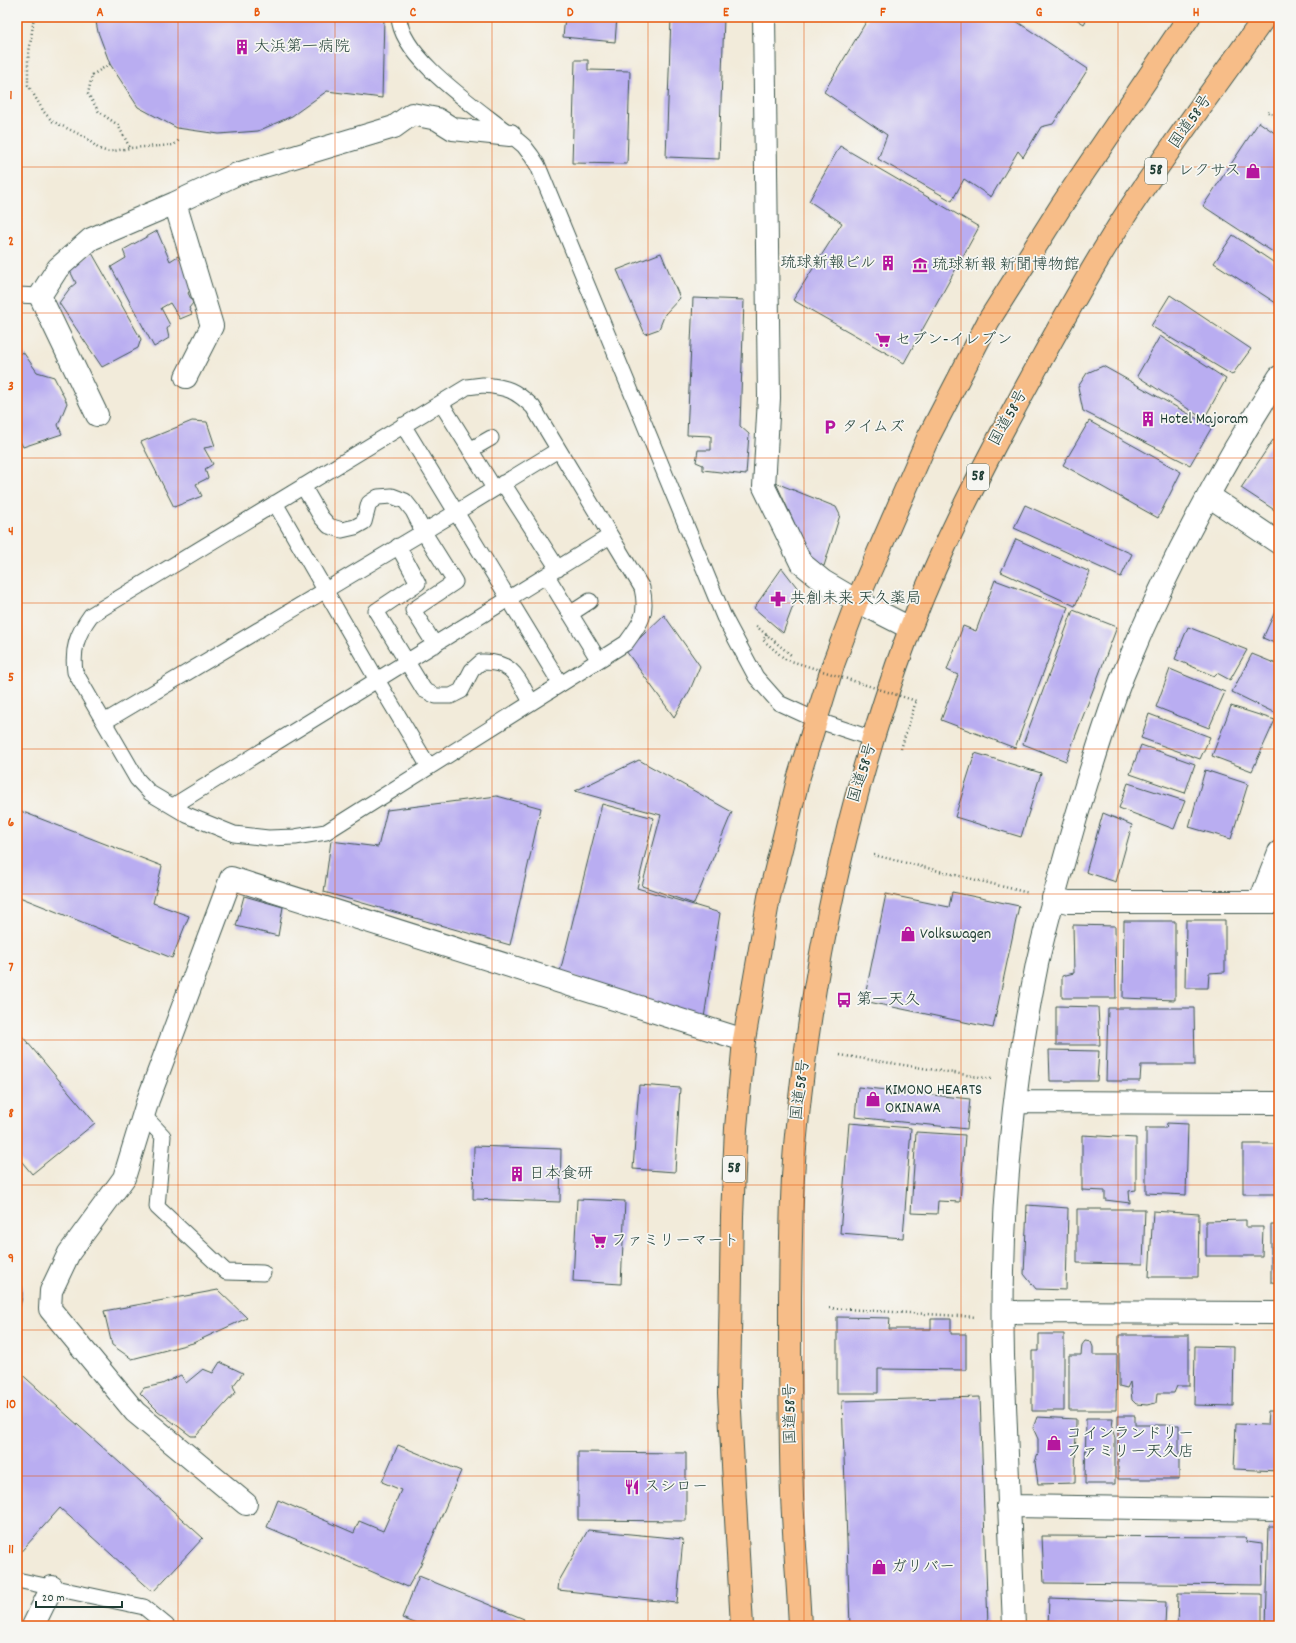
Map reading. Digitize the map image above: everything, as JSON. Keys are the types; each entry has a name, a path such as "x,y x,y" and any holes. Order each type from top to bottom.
{"highway":[{"name":"58","path":"742,1626 729,1394 732,1209 736,1128 744,1040 769,897 799,776 834,662 857,601 928,438 989,320 1063,203 1189,17"},
{"name":"国道58号","path":"800,1626 792,1500 790,1388 791,1212 796,1128 814,983 828,911 845,837 873,739 910,628 930,579 988,456 1099,257 1132,205 1265,17"}],"street":[{"path":"764,17 769,398 764,487 801,563 822,581 910,628"},
{"path":"97,415 40,296 58,268 91,239 175,203 237,174 394,127 412,114 437,119 452,129 510,135"},
{"path":"175,203 212,326 186,377"},
{"path":"1014,1626 1008,1506 1003,1315 1006,1201 1017,1092 1026,1027 1034,985 1053,898 1089,775 1122,677 1165,580 1253,417 1279,377"},
{"path":"1209,496 1279,543"},
{"path":"1053,898 1068,902 1270,902 1279,852"},
{"path":"246,1504 135,1412 50,1309 51,1291 69,1253 124,1178 144,1116 231,878 744,1040"},
{"path":"1017,1092 1279,1103"},
{"path":"1003,1315 1279,1313"},
{"path":"1008,1506 1279,1510"},
{"path":"33,1626 52,1587"}],"lane":[{"path":"399,17 406,39 429,68 525,147 538,166 724,617 756,677 779,703 816,720 873,739"},
{"path":"17,295 40,296"},
{"path":"483,385 501,387 520,395 532,407 642,588 645,602 643,618 626,643 598,659 326,832 295,837 268,838 234,834 193,818 150,793 137,779 75,672 73,660 80,630 91,615 403,425 467,387 483,385"},
{"path":"441,403 470,450 498,486 552,572 570,614 598,659"},
{"path":"403,425 455,513 560,683"},
{"path":"470,450 491,438"},
{"path":"104,722 558,450"},
{"path":"303,486 321,517 329,526 342,530 355,528 364,522 369,503 378,497 392,496 405,501 413,511 423,531 455,582 413,610 435,644"},
{"path":"275,503 324,590 429,767"},
{"path":"173,806 610,536"},
{"path":"398,546 418,583 376,611 424,690 436,696 451,696 461,691 472,670 481,662 495,661 508,667 517,676 531,702"},
{"path":"570,614 590,601"},
{"path":"144,1116 163,1136 157,1207 226,1272 263,1273"},
{"path":"17,1580 144,1607 166,1626"}],"path":[{"path":"34,17 28,60 28,85 44,112 52,121 85,137 99,149 109,152 130,148 174,145 179,140"},
{"path":"110,64 92,75 88,94 99,112 118,125 130,148"},
{"path":"1268,112 1279,119"},
{"path":"791,655 767,634 763,640 784,659 916,701 901,749"},
{"path":"874,855 1053,898"},
{"path":"840,1055 1002,1081 1017,1092"},
{"path":"829,1308 1003,1315"}],"building":[{"path":"95,17 384,17 382,98 327,91 292,116 258,131 219,134 177,128 138,107 110,64 98,32"},
{"path":"565,17 617,17 615,42 563,37"},
{"path":"671,17 724,17 719,159 666,157"},
{"path":"869,17 1010,17 1088,69 1053,124 1041,127 1023,157 1018,151 991,197 964,179 952,201 878,159 887,135 824,92"},
{"path":"1073,17 1088,17 1084,24"},
{"path":"575,60 588,60 588,70 630,71 627,164 572,163"},
{"name":"レクサス","path":"1259,122 1279,136 1279,256 1203,206"},
{"name":"琉球新報ビル","path":"840,146 979,227 904,363 793,300 842,223 809,201"},
{"path":"157,231 170,261 178,256 194,285 188,293 193,303 189,308 192,314 180,319 170,303 161,308 170,325 167,329 169,338 154,347 111,267 126,258 123,250"},
{"path":"1233,235 1279,266 1279,305 1214,263"},
{"path":"92,253 141,339 138,348 102,367 59,303 70,288 76,283 69,269"},
{"path":"661,253 680,298 665,314 659,329 645,334 617,270"},
{"path":"1170,295 1251,349 1232,375 1151,326"},
{"path":"693,298 744,300 740,426 749,434 746,475 703,470 703,465 696,462 698,450 711,450 711,436 687,435"},
{"path":"1160,336 1226,379 1204,419 1137,376"},
{"path":"23,352 37,372 54,377 67,403 58,425 62,434 23,447 17,435 17,355"},
{"name":"Hotel Majoram","path":"1103,366 1212,427 1190,465 1083,411 1078,387 1087,373"},
{"path":"192,421 207,422 215,446 204,448 213,464 205,469 208,478 196,484 202,496 174,507 141,442"},
{"path":"1089,421 1181,472 1158,518 1063,465"},
{"path":"1273,440 1279,444 1279,513 1241,488"},
{"path":"776,483 836,507 840,515 824,566 814,566"},
{"path":"1025,505 1132,554 1121,577 1014,528"},
{"path":"1016,539 1090,572 1075,606 1001,572"},
{"name":"共創未来 天久薬局","path":"782,568 799,590 783,633 754,608"},
{"path":"995,580 1068,607 1015,748 941,720 958,675 947,670 963,626 976,631"},
{"path":"1279,603 1279,645 1263,638"},
{"path":"1073,610 1117,627 1066,761 1023,744"},
{"path":"664,615 700,666 690,690 674,717 626,651"},
{"path":"1188,627 1247,650 1230,680 1217,673 1214,676 1175,659"},
{"path":"1252,654 1279,665 1279,715 1232,692"},
{"path":"1170,669 1225,692 1209,728 1156,707"},
{"path":"1231,706 1275,720 1252,771 1212,756"},
{"path":"1149,714 1210,737 1200,759 1141,738"},
{"path":"1141,745 1195,764 1185,793 1130,774"},
{"path":"975,753 1041,773 1021,837 955,817"},
{"path":"639,760 732,812 694,904 642,886 661,815 575,791"},
{"path":"1205,770 1248,784 1231,839 1189,827"},
{"path":"1128,783 1185,801 1174,829 1119,808"},
{"path":"497,796 541,808 510,945 324,892 331,841 378,847 387,810"},
{"path":"602,804 654,818 637,888 720,913 704,1018 560,972"},
{"path":"18,810 162,866 153,903 189,916 172,958 17,896"},
{"path":"1103,813 1132,825 1116,882 1086,872"},
{"path":"952,892 1019,906 993,1028 864,1001 886,894 949,907"},
{"path":"244,896 283,907 278,936 236,926"},
{"path":"1186,920 1225,920 1225,972 1209,973 1208,988 1185,988"},
{"path":"1124,921 1175,921 1175,1000 1123,998"},
{"path":"1073,925 1115,926 1116,998 1062,998 1062,976 1074,973"},
{"path":"1056,1006 1098,1007 1100,1045 1056,1045"},
{"path":"1108,1008 1194,1008 1195,1065 1141,1065 1140,1081 1106,1081"},
{"path":"17,1030 95,1123 32,1174 17,1156"},
{"path":"1049,1050 1099,1051 1097,1081 1050,1081"},
{"path":"639,1085 680,1088 675,1172 633,1169"},
{"path":"858,1087 970,1099 967,1129 855,1117"},
{"path":"849,1123 911,1128 903,1238 840,1233"},
{"path":"1167,1123 1188,1124 1186,1195 1146,1193 1146,1128 1166,1128"},
{"path":"916,1132 965,1135 960,1202 938,1201 937,1214 911,1213"},
{"path":"1082,1135 1136,1138 1136,1190 1129,1191 1130,1203 1105,1200 1105,1191 1082,1190"},
{"path":"1243,1144 1279,1144 1279,1194 1243,1194"},
{"name":"日本食研","path":"474,1146 561,1149 560,1202 473,1199"},
{"name":"ファミリーマート","path":"577,1199 625,1201 621,1284 573,1281"},
{"path":"1027,1205 1068,1208 1066,1290 1036,1289 1024,1274"},
{"path":"1077,1209 1145,1209 1143,1264 1077,1263"},
{"path":"1153,1211 1199,1214 1198,1277 1149,1277"},
{"path":"1246,1220 1246,1227 1263,1227 1262,1256 1206,1256 1206,1221"},
{"path":"1271,1224 1279,1224 1279,1283 1271,1282"},
{"path":"17,1280 22,1286 22,1297 20,1306 17,1309"},
{"path":"218,1290 247,1318 193,1343 132,1359 112,1345 104,1311"},
{"path":"837,1317 890,1318 889,1329 931,1329 931,1319 951,1319 951,1334 966,1334 966,1370 878,1369 878,1393 837,1393"},
{"path":"1039,1334 1064,1334 1064,1411 1032,1411 1032,1351 1039,1351"},
{"path":"1119,1335 1189,1335 1189,1386 1177,1386 1174,1393 1157,1393 1156,1403 1147,1405 1136,1404 1132,1400 1130,1382 1127,1388 1119,1386"},
{"path":"1085,1341 1091,1342 1093,1347 1093,1355 1117,1355 1116,1410 1069,1410 1069,1355 1081,1355 1082,1345"},
{"path":"1195,1346 1234,1347 1233,1406 1194,1405"},
{"path":"220,1362 243,1373 233,1386 236,1392 196,1436 191,1436 158,1411 140,1393 144,1388 162,1384 181,1375 186,1383 203,1369 213,1373"},
{"path":"17,1370 203,1538 153,1592 60,1508 17,1556"},
{"path":"980,1397 988,1626 850,1626 842,1401"},
{"path":"1268,1411 1279,1411 1279,1471 1234,1469 1236,1424 1267,1425"},
{"path":"1118,1416 1135,1416 1135,1425 1179,1425 1179,1479 1118,1479"},
{"path":"1037,1417 1076,1419 1075,1483 1038,1484 1035,1462 1038,1454 1038,1439 1033,1428"},
{"path":"1086,1418 1113,1418 1112,1428 1115,1438 1115,1484 1085,1484"},
{"path":"398,1445 461,1471 420,1566 408,1587 267,1527 278,1500 354,1533 359,1521 383,1531 401,1490 382,1482"},
{"name":"スシロー","path":"578,1452 686,1453 686,1521 578,1520"},
{"path":"1269,1526 1279,1526 1279,1626 1266,1626"},
{"path":"588,1530 683,1539 677,1603 558,1590 559,1581"},
{"path":"1042,1536 1245,1537 1247,1542 1262,1544 1263,1585 1044,1583"},
{"path":"419,1576 524,1619 521,1626 422,1626 402,1618"},
{"path":"1178,1593 1262,1594 1262,1623 1250,1623 1250,1626 1177,1626"},
{"path":"1049,1598 1166,1602 1165,1626 1048,1626"}],"place":[{"name":"大浜第一病院","path":"242,47"},
{"name":"レクサス","path":"1253,171"},
{"name":"琉球新報ビル","path":"888,263"},
{"name":"琉球新報 新聞博物館","path":"920,265"},
{"name":"セブン-イレブン","path":"883,340"},
{"name":"Hotel Majoram","path":"1148,419"},
{"name":"タイムズ","path":"830,427"},
{"name":"共創未来 天久薬局","path":"778,599"},
{"name":"Volkswagen","path":"908,934"},
{"name":"第一天久","path":"844,1000"},
{"name":"KIMONO HEARTS OKINAWA","path":"873,1099"},
{"name":"日本食研","path":"517,1174"},
{"name":"ファミリーマート","path":"599,1241"},
{"name":"コインランドリー ファミリー天久店","path":"1054,1443"},
{"name":"スシロー","path":"632,1487"},
{"name":"ガリバー","path":"879,1567"}]}
